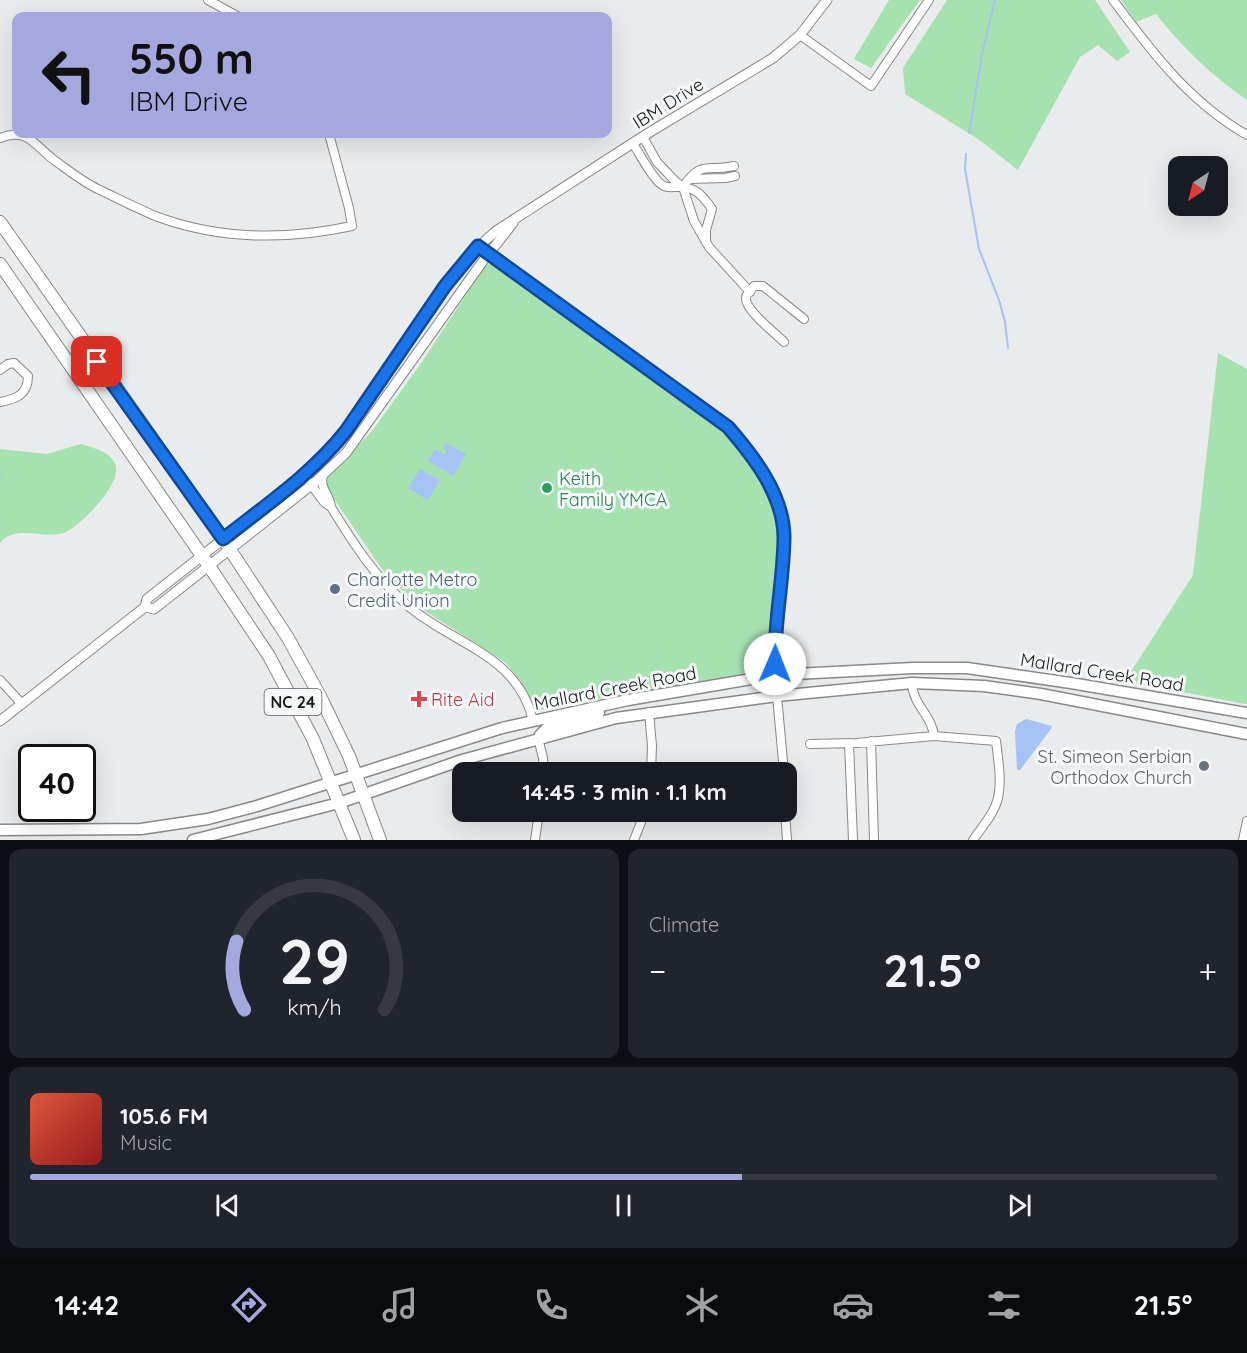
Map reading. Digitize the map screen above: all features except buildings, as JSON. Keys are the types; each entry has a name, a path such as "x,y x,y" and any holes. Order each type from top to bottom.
{"main road":[{"name":"NC 24","path":"0,222 226,544 305,668 357,774 380,840"},
{"name":"NC 24","path":"0,264 269,656 313,739 354,840"},
{"name":"Mallard Creek Road","path":"0,830 130,830 177,825 235,813 479,735 533,721 638,698 775,675 913,668 967,668 1071,682 1247,713"},
{"name":"Mallard Creek Road","path":"193,840 339,803 462,760 615,718 777,696 912,683 984,686 1041,694 1247,734"},
{"path":"538,738 543,730 548,728 587,715 631,706 638,698"}],"street":[{"path":"208,0 230,12"},
{"name":"IBM Drive","path":"0,721 145,607 147,599 205,561 226,544 332,449 438,294 478,246 496,231 643,137 773,58 800,35 827,0"},
{"path":"800,35 871,86 929,0"},
{"path":"1113,0 1158,60 1210,111 1247,135"},
{"path":"643,137 657,162 683,187 694,221 706,242 722,263 750,292"},
{"path":"27,138 93,187 159,217 198,229 223,233 284,236 321,232 352,225 330,138"},
{"path":"633,144 660,184 668,188 683,187 695,190 704,197 712,209 706,230 706,242"},
{"path":"683,187 688,178 700,168 734,166"},
{"path":"714,178 716,168"},
{"path":"688,178 735,176"},
{"name":"IBM Drive","path":"226,544 312,485 357,440 413,358 514,221"},
{"path":"478,246 722,422 744,445 760,467 781,515 784,534 774,644 783,762"},
{"path":"784,342 749,308 746,294 754,286 768,288 804,319"},
{"path":"0,370 14,363 28,376 28,382 23,394 0,402"},
{"path":"304,475 324,502 331,507 362,555 392,592 429,621 490,658 513,678 527,700 533,721"},
{"path":"323,475 322,486 331,500 331,507"},
{"path":"0,680 22,704"},
{"path":"912,683 914,695 932,725 934,736"},
{"path":"649,712 651,762"},
{"path":"810,744 934,736 996,741 999,772 998,798 989,817 973,840"},
{"path":"538,738 543,762"},
{"path":"871,741 874,840"},
{"path":"849,743 853,840"},
{"path":"1243,840 1247,821"},
{"path":"535,840 537,822"},
{"path":"634,840 641,822"},
{"path":"786,822 787,840"}],"green space":[{"path":"889,0 920,0 871,68 854,59"},
{"path":"947,0 1095,0 1130,52 1117,61 1098,45 1080,57 1018,170 978,139 905,94 903,68"},
{"path":"1121,0 1247,0 1247,100 1198,60 1156,14 1136,22"},
{"name":"Keith Family YMCA","path":"489,264 500,267 725,429 750,456 775,505 780,536 770,669 738,678 576,702 539,710 506,663 419,607 386,575 328,490 325,480 372,431 422,362 484,267"},
{"path":"1218,353 1247,369 1247,704 1125,681 1193,575"},
{"path":"81,444 105,453 115,464 116,472 113,482 100,502 82,521 66,532 49,535 14,534 0,543 0,449 47,454"}],"water":[{"path":"446,443 466,454 453,476 428,461 435,449 445,455 447,451 443,448"},
{"path":"420,469 440,480 428,500 408,488"},
{"path":"1026,719 1052,726 1020,770 1017,770 1015,731 1017,724"}],"waterway":[{"path":"969,133 982,54 995,0"},
{"path":"966,154 965,169 979,249 999,300 1005,322 1008,348"}],"place":[{"name":"Keith Family YMCA","path":"547,488"},
{"name":"Charlotte Metro Credit Union","path":"335,589"},
{"name":"Rite Aid","path":"419,699"},
{"name":"St. Simeon Serbian Orthodox Church","path":"1204,766"}],"route":[{"path":"97,362 223,539 308,473 332,449 445,286 478,246 728,427 760,467 781,515 784,534 774,644 775,664"}]}
